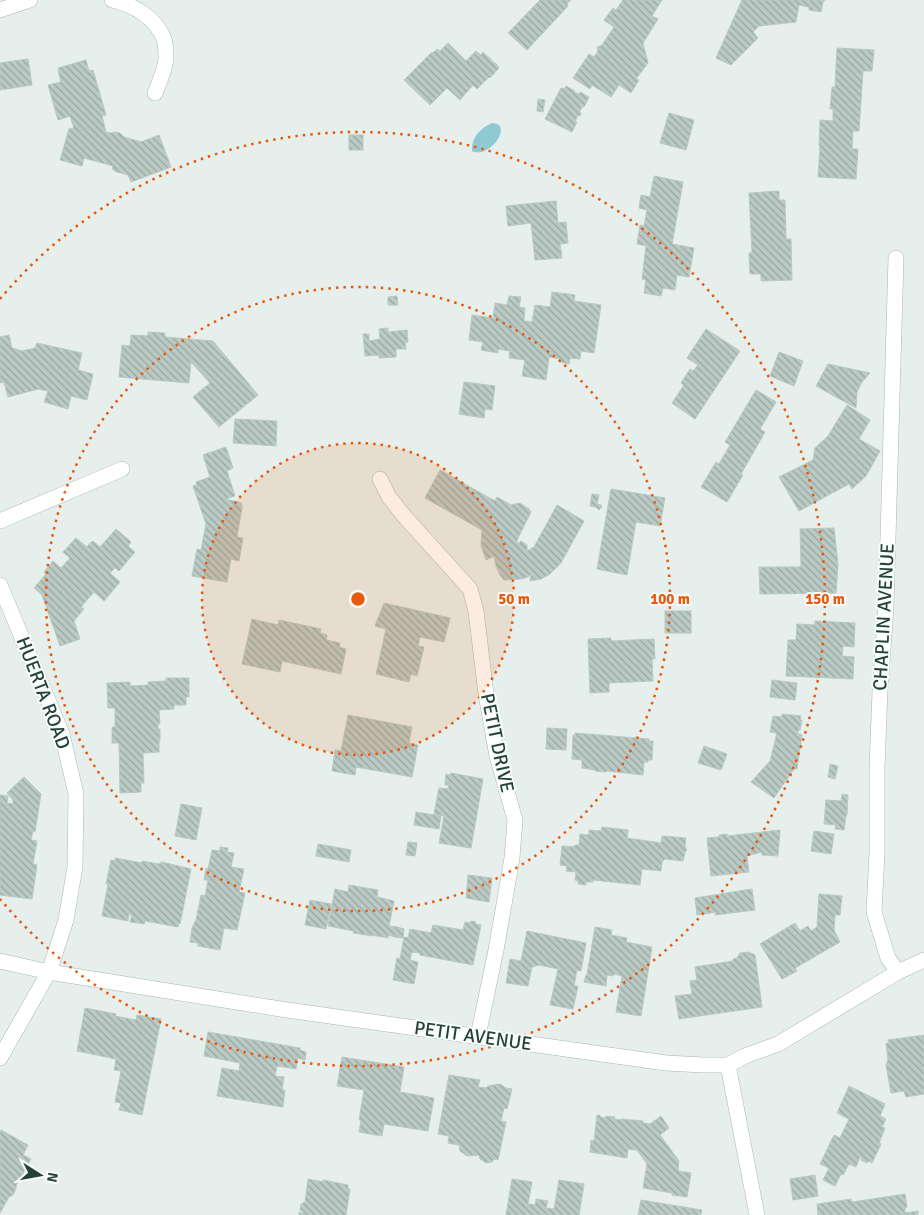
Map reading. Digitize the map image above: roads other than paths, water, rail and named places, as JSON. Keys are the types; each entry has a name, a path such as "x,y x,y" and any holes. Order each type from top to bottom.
{"street":[{"path":"0,10 30,0"},
{"path":"112,0 140,10 158,26 165,41 166,61 155,93"},
{"name":"CHAPLIN AVENUE","path":"896,258 886,607 877,768 877,853 874,912 888,958 898,972"},
{"path":"0,521 122,469"},
{"name":"PETIT DRIVE","path":"380,479 390,497 405,517 470,589 476,612 486,694 497,756 515,820 511,867 478,1036"},
{"name":"HUERTA ROAD","path":"0,585 62,734 76,794 75,866 66,920 49,972 0,1058"},
{"name":"PETIT AVENUE","path":"0,961 49,972 287,1010 666,1063 704,1066 728,1065 745,1056 778,1044 898,972 924,960"},
{"path":"728,1065 757,1215"}],"water":[{"path":"492,123 498,125 501,129 497,141 485,151 472,151 475,137"}]}
